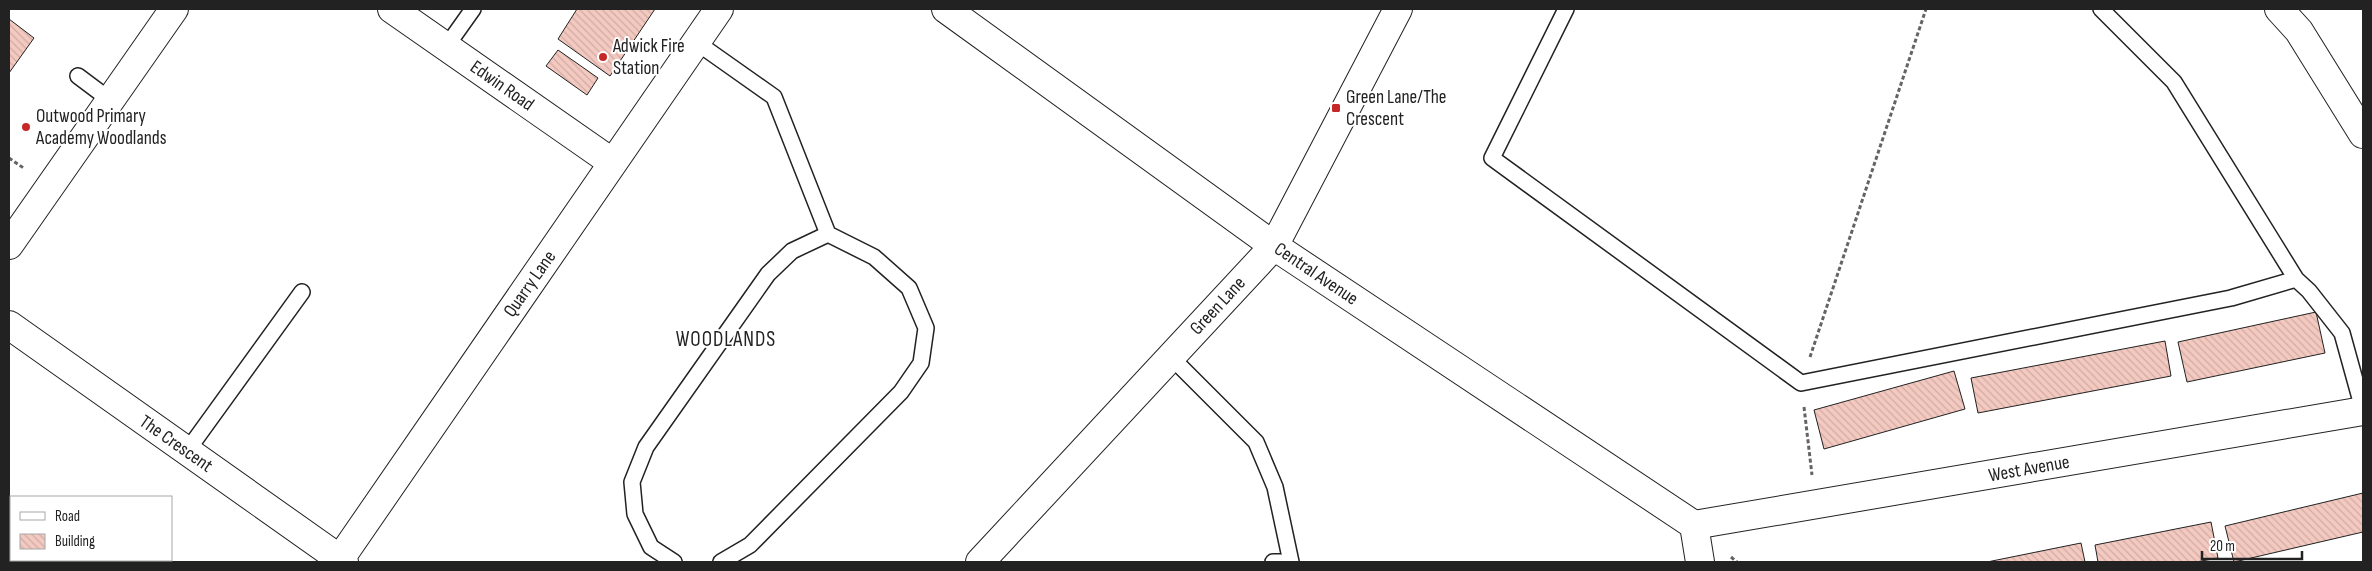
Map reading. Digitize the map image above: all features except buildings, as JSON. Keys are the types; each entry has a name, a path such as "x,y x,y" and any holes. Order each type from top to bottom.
{"street":[{"path":"9,245 174,9"},
{"name":"Edwin Road","path":"392,9 613,163"},
{"name":"Quarry Lane","path":"342,561 719,9"},
{"name":"Central Avenue","path":"946,9 1274,246 1694,526"},
{"name":"Green Lane","path":"980,562 1274,246 1398,9"},
{"path":"2279,9 2299,31 2363,134"},
{"name":"The Crescent","path":"9,325 342,561"},
{"name":"West Avenue","path":"1694,526 2363,410"},
{"path":"1694,526 1700,562"}],"lane":[{"path":"446,47 473,9"},
{"path":"1566,9 1492,158 1802,383 2231,298 2296,279"},
{"path":"2101,9 2174,82 2296,279 2309,291 2342,333 2363,410"},
{"path":"696,42 774,97 828,234 874,257 910,288 926,328 921,363 901,392 750,545 721,562"},
{"path":"78,76 110,100"},
{"path":"674,562 652,547 634,514 632,482 646,447 768,274 792,251 828,234"},
{"path":"186,451 302,292"},
{"path":"1171,357 1256,442 1275,487 1291,562"},
{"path":"1273,562 1280,562"}],"path":[{"path":"1815,505 1802,383 1926,9"}],"place":[{"name":"Adwick Fire Station","path":"603,57"},
{"name":"Green Lane/The Crescent","path":"1336,108"},
{"name":"Outwood Primary Academy Woodlands","path":"26,127"}],"district":[{"name":"WOODLANDS","path":"726,339"}]}
